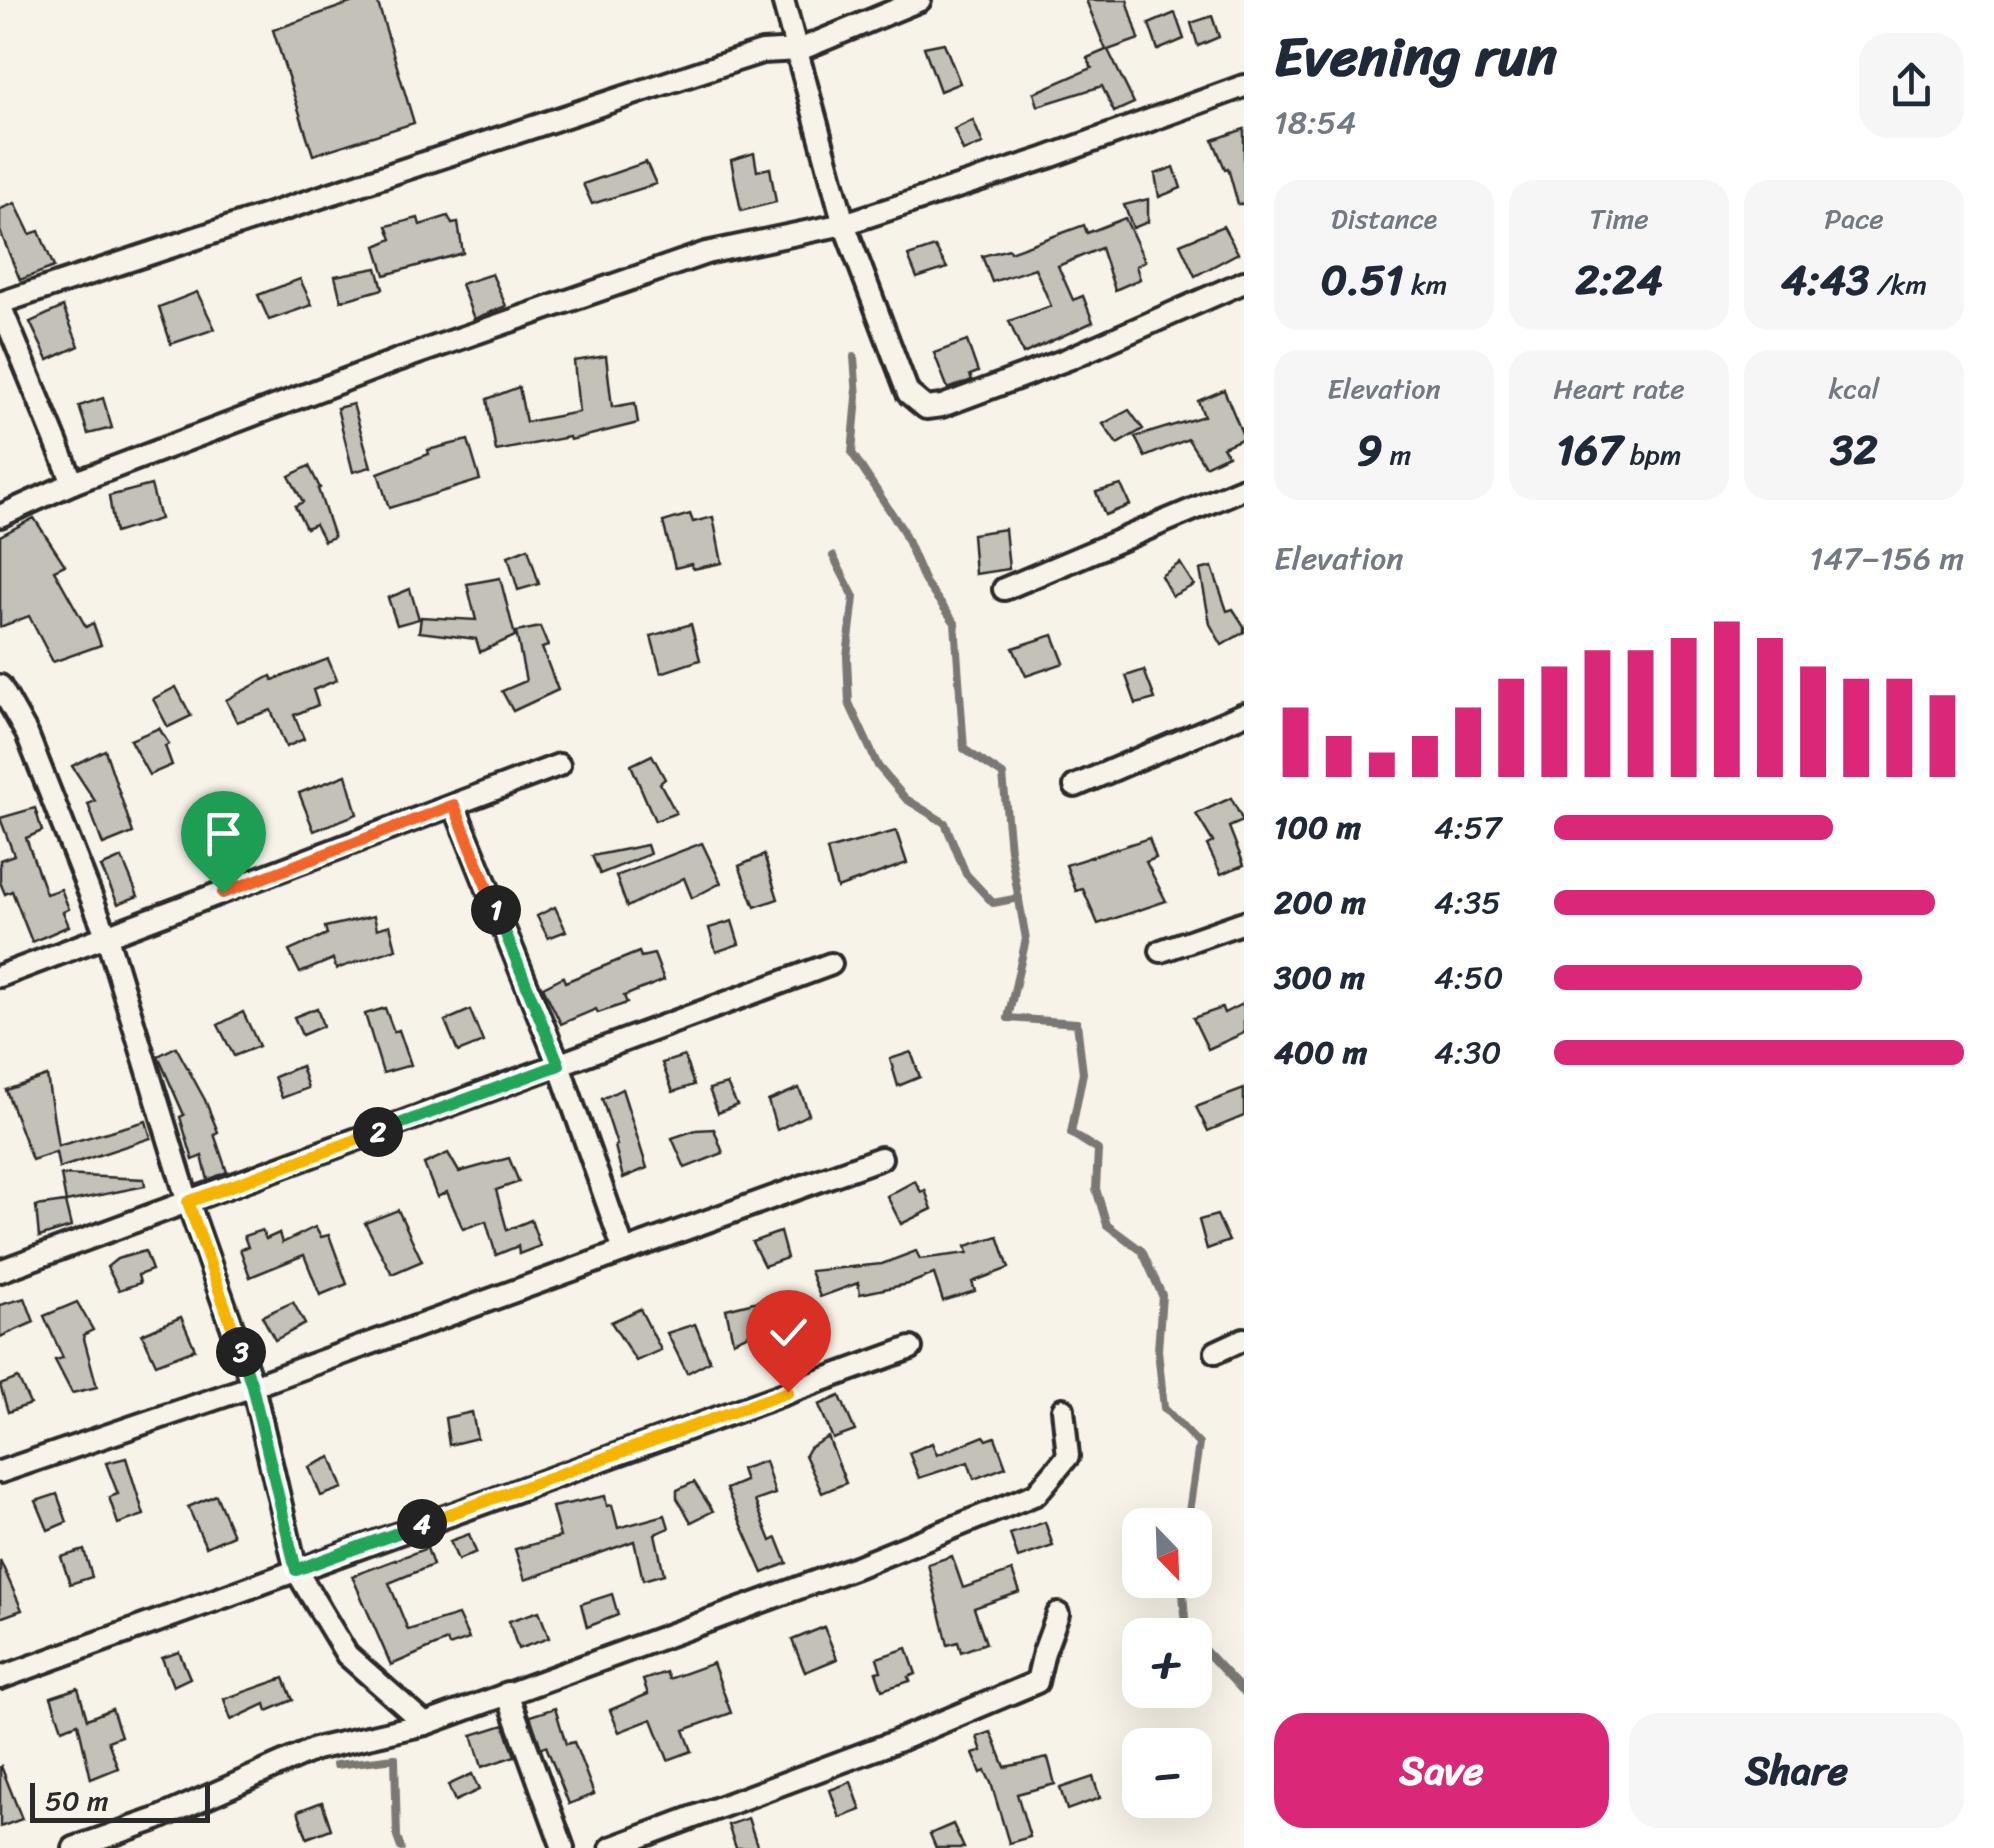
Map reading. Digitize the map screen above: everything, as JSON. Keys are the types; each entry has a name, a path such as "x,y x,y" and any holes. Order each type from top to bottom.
{"street":[{"path":"783,0 844,224 908,393 926,408 942,406 1068,359 1244,282"},
{"path":"73,484 0,304 762,52 799,50 920,0"},
{"path":"0,516 73,484 395,361 706,252 844,224 1046,158 1244,86"},
{"path":"1004,589 1244,488"},
{"path":"0,686 27,734 107,937 188,1202 252,1386 296,1570 347,1655 425,1724"},
{"path":"1075,786 1244,714"},
{"path":"0,976 559,766"},
{"path":"454,805 559,1065 624,1251"},
{"path":"1161,951 1244,922"},
{"path":"0,1272 830,964"},
{"path":"0,1472 252,1386 880,1158"},
{"path":"1216,1352 1244,1339"},
{"path":"0,1678 911,1348"},
{"path":"74,1848 117,1841 314,1749 425,1724 856,1567 1036,1494 1068,1456 1064,1408"},
{"path":"611,1848 896,1741 1038,1682 1058,1614"},
{"path":"508,1692 563,1848"}],"building":[{"path":"359,0 377,0 414,123 313,155 273,30"},
{"path":"1086,0 1127,0 1139,39 1108,50 1134,103 1114,112 1102,86 1038,106 1034,93 1092,68 1087,58 1106,50"},
{"path":"1175,13 1184,39 1158,50 1149,24"},
{"path":"1212,16 1219,37 1198,46 1191,23"},
{"path":"944,43 960,83 940,91 924,47"},
{"path":"973,120 983,144 963,151 954,129"},
{"path":"1244,129 1244,204 1238,204 1228,168 1225,169 1213,140"},
{"path":"754,153 757,171 770,168 776,202 741,211 731,160"},
{"path":"646,162 656,184 592,204 583,184"},
{"path":"1174,167 1181,188 1159,197 1155,174"},
{"path":"1148,199 1148,222 1133,228 1124,205"},
{"path":"15,203 30,234 39,231 54,267 20,280 0,231 0,209"},
{"path":"448,216 452,224 458,223 463,253 385,275 376,246 392,239 387,226 418,218 420,225"},
{"path":"1125,218 1145,261 1136,266 1140,279 1115,290 1101,248 1058,266 1073,300 1083,296 1093,322 1023,354 1009,321 1051,306 1035,268 992,282 982,256 1009,249 1010,252 1084,225 1087,233"},
{"path":"1223,226 1238,253 1195,276 1180,244"},
{"path":"935,247 947,268 917,278 908,256"},
{"path":"377,268 383,289 341,301 335,276"},
{"path":"492,274 506,306 474,319 461,284"},
{"path":"300,279 312,305 269,320 258,295"},
{"path":"197,292 215,329 171,344 159,307"},
{"path":"63,307 79,346 48,360 30,322"},
{"path":"967,341 978,372 970,375 972,380 948,389 934,353"},
{"path":"606,356 612,407 635,403 638,423 570,440 569,437 496,451 487,399 519,387 526,422 579,412 574,361"},
{"path":"1224,390 1244,438 1223,447 1228,455 1205,466 1188,439 1145,457 1135,437 1204,416 1198,401"},
{"path":"103,398 112,428 88,434 79,406"},
{"path":"353,404 371,467 353,472 337,408"},
{"path":"1129,410 1143,429 1117,444 1103,424"},
{"path":"468,440 480,480 389,508 378,473 429,454 428,450"},
{"path":"309,466 320,488 334,537 324,541 315,524 306,528 295,506 303,502 289,476"},
{"path":"151,485 160,519 115,533 109,496"},
{"path":"1121,485 1130,505 1105,515 1096,492"},
{"path":"690,514 693,522 713,517 722,563 675,568 663,522"},
{"path":"34,518 65,565 54,570 86,627 93,623 101,645 53,662 29,616 0,627 0,536"},
{"path":"1005,529 1009,569 975,574 972,534"},
{"path":"528,548 539,584 518,590 508,556"},
{"path":"1180,563 1194,585 1172,596 1161,576"},
{"path":"1212,567 1227,611 1233,609 1244,626 1244,632 1222,645 1210,624 1200,570"},
{"path":"500,578 515,636 480,652 476,639 419,632 421,617 476,620 467,584"},
{"path":"410,589 419,619 397,625 388,598"},
{"path":"691,624 700,660 661,673 651,636"},
{"path":"540,627 548,646 542,648 558,690 513,711 502,691 526,681 516,632"},
{"path":"1053,635 1064,663 1026,676 1013,648"},
{"path":"328,659 337,680 313,690 318,705 294,715 304,739 286,747 271,710 237,722 226,700 271,676 273,680"},
{"path":"1144,670 1155,699 1136,704 1126,676"},
{"path":"176,687 191,716 168,727 153,699"},
{"path":"159,728 169,744 165,746 172,765 149,775 130,740"},
{"path":"105,750 133,833 103,845 88,804 95,801 72,766"},
{"path":"652,755 665,779 660,783 676,813 655,821 631,765"},
{"path":"346,775 357,814 314,831 299,793"},
{"path":"1231,798 1243,821 1229,827 1244,865 1221,874 1207,845 1213,842 1196,814"},
{"path":"35,808 42,831 26,838 46,894 61,889 69,909 63,912 69,926 32,942 12,891 5,894 0,882 0,860 14,855 0,818"},
{"path":"896,831 907,863 837,888 827,850"},
{"path":"1149,838 1156,858 1146,862 1166,901 1098,924 1083,889 1076,891 1066,865"},
{"path":"702,843 721,883 692,898 684,878 627,907 616,876"},
{"path":"647,845 650,854 600,874 592,856"},
{"path":"764,855 778,899 755,907 739,866"},
{"path":"122,858 138,896 118,904 101,867"},
{"path":"555,907 566,931 548,938 537,916"},
{"path":"374,916 377,929 390,925 396,949 336,969 333,959 300,973 289,951 327,934 325,927"},
{"path":"732,921 739,944 716,952 709,928"},
{"path":"639,952 641,957 654,954 664,980 624,996 627,1003 598,1013 596,1009 561,1024 543,987"},
{"path":"1244,1003 1244,1033 1208,1049 1193,1018 1222,1008 1224,1013"},
{"path":"317,1008 323,1026 302,1035 294,1017"},
{"path":"385,1008 394,1032 399,1030 411,1065 383,1073 365,1014"},
{"path":"470,1010 483,1042 458,1052 445,1021"},
{"path":"243,1012 259,1046 234,1056 218,1025"},
{"path":"176,1047 218,1132 214,1134 227,1172 208,1180 202,1156 193,1160 180,1117 184,1115 158,1056"},
{"path":"911,1052 920,1077 898,1086 890,1059"},
{"path":"684,1056 694,1085 673,1092 662,1063"},
{"path":"301,1066 308,1088 282,1098 274,1077"},
{"path":"47,1076 58,1146 146,1121 151,1138 59,1168 56,1152 32,1160 6,1090"},
{"path":"727,1084 737,1105 718,1113 709,1089"},
{"path":"799,1088 809,1114 777,1130 768,1101"},
{"path":"622,1089 647,1168 623,1178 602,1099"},
{"path":"1244,1089 1244,1116 1208,1131 1196,1107"},
{"path":"714,1129 723,1153 685,1168 672,1138"},
{"path":"448,1153 459,1172 509,1158 519,1182 496,1190 507,1230 531,1220 540,1246 519,1254 518,1246 496,1255 486,1221 463,1229 447,1192 437,1197 424,1164"},
{"path":"61,1175 144,1179 145,1186 66,1202"},
{"path":"915,1181 921,1192 925,1190 932,1209 901,1224 887,1196"},
{"path":"65,1202 71,1227 39,1237 36,1206"},
{"path":"398,1210 422,1261 392,1274 365,1223"},
{"path":"1217,1215 1229,1241 1207,1249 1199,1220"},
{"path":"315,1227 321,1237 329,1235 347,1284 320,1295 304,1255 250,1277 240,1249 248,1247 244,1236 262,1230 266,1239 279,1233 282,1243"},
{"path":"780,1232 787,1258 764,1266 752,1242"},
{"path":"998,1236 1009,1268 972,1282 975,1291 943,1301 934,1274 860,1294 858,1283 820,1297 810,1271 882,1264 916,1251 920,1259 968,1253 966,1246"},
{"path":"145,1251 152,1270 138,1275 140,1283 119,1290 107,1267 117,1259"},
{"path":"774,1297 779,1321 733,1341 726,1309"},
{"path":"25,1298 34,1322 0,1337 0,1305"},
{"path":"77,1302 93,1330 83,1335 97,1387 72,1393 55,1360 63,1358 44,1316"},
{"path":"293,1302 305,1324 275,1340 262,1316"},
{"path":"640,1309 661,1350 636,1361 611,1322"},
{"path":"181,1317 195,1349 156,1364 142,1334"},
{"path":"695,1324 710,1361 687,1373 667,1333"},
{"path":"18,1378 30,1404 8,1412 0,1385"},
{"path":"840,1396 855,1431 833,1439 819,1405"},
{"path":"472,1412 477,1438 449,1445 445,1418"},
{"path":"984,1436 987,1440 995,1437 1006,1467 974,1479 968,1462 919,1478 909,1453 932,1443 937,1455"},
{"path":"828,1437 846,1483 822,1493 805,1455 809,1448"},
{"path":"331,1457 343,1488 321,1496 309,1467"},
{"path":"126,1458 144,1515 118,1524 109,1497 118,1494 106,1463"},
{"path":"765,1461 775,1494 755,1501 771,1541 777,1538 787,1563 763,1573 726,1489 745,1481 741,1469"},
{"path":"694,1482 713,1511 691,1522 677,1498 677,1490"},
{"path":"57,1494 67,1522 48,1530 36,1501"},
{"path":"216,1495 233,1535 206,1547 188,1507"},
{"path":"605,1496 607,1506 612,1505 618,1528 665,1515 669,1528 655,1534 664,1574 643,1580 634,1541 525,1580 515,1549 560,1537 552,1507"},
{"path":"1045,1522 1053,1546 1018,1558 1010,1534"},
{"path":"469,1534 476,1552 458,1560 450,1541"},
{"path":"427,1548 433,1565 389,1583 408,1630 458,1615 469,1639 449,1646 447,1641 391,1665 352,1576"},
{"path":"84,1550 92,1577 70,1584 61,1557"},
{"path":"952,1556 963,1588 1012,1571 1020,1592 974,1608 986,1643 961,1652 958,1642 948,1645 928,1564"},
{"path":"0,1560 22,1610 0,1618"},
{"path":"612,1594 618,1615 587,1627 581,1604"},
{"path":"539,1611 549,1638 518,1649 509,1621"},
{"path":"824,1627 837,1659 805,1672 792,1640"},
{"path":"907,1648 916,1674 908,1677 910,1681 882,1690 876,1672 881,1671 877,1658"},
{"path":"179,1652 190,1678 173,1686 162,1658"},
{"path":"713,1663 731,1713 684,1730 692,1751 668,1760 652,1719 619,1732 610,1710 648,1694 643,1680 666,1672 669,1679"},
{"path":"284,1678 293,1700 267,1711 265,1704 231,1720 224,1699"},
{"path":"78,1688 87,1719 112,1709 121,1736 108,1741 118,1768 91,1779 78,1723 62,1729 51,1697"},
{"path":"555,1708 566,1744 574,1742 594,1794 569,1804 530,1716"},
{"path":"504,1725 515,1756 482,1767 472,1735"},
{"path":"991,1732 1005,1767 1048,1758 1055,1784 1017,1794 1030,1837 1009,1843 991,1783 985,1771 981,1773 973,1754 982,1751 977,1737"},
{"path":"0,1767 22,1819 0,1827"},
{"path":"472,1774 479,1790 455,1801 448,1785"},
{"path":"1093,1777 1100,1798 1067,1810 1060,1788"},
{"path":"851,1782 861,1810 840,1818 830,1790"},
{"path":"322,1802 331,1829 307,1838 298,1811"},
{"path":"748,1818 758,1848 736,1848 728,1825"},
{"path":"953,1824 964,1848 936,1848 930,1834"}],"waterway":[{"path":"854,357 857,397 852,453 902,529 925,582 955,623 964,749 1003,775 1010,850 1026,939 1008,1018 1077,1023 1083,1073 1071,1133 1098,1150 1096,1189 1107,1225 1142,1251 1162,1295 1158,1350 1164,1408 1199,1444 1190,1508"},
{"path":"833,556 854,597 847,657 849,703 878,766 906,799 945,823 966,874 993,903 1019,898"},
{"path":"1183,1598 1185,1618"},
{"path":"1212,1658 1244,1692"},
{"path":"336,1765 395,1758 397,1837 401,1848"}],"route":[{"path":"223,893 454,805 559,1065 188,1202 252,1386 296,1570 788,1392"}]}
